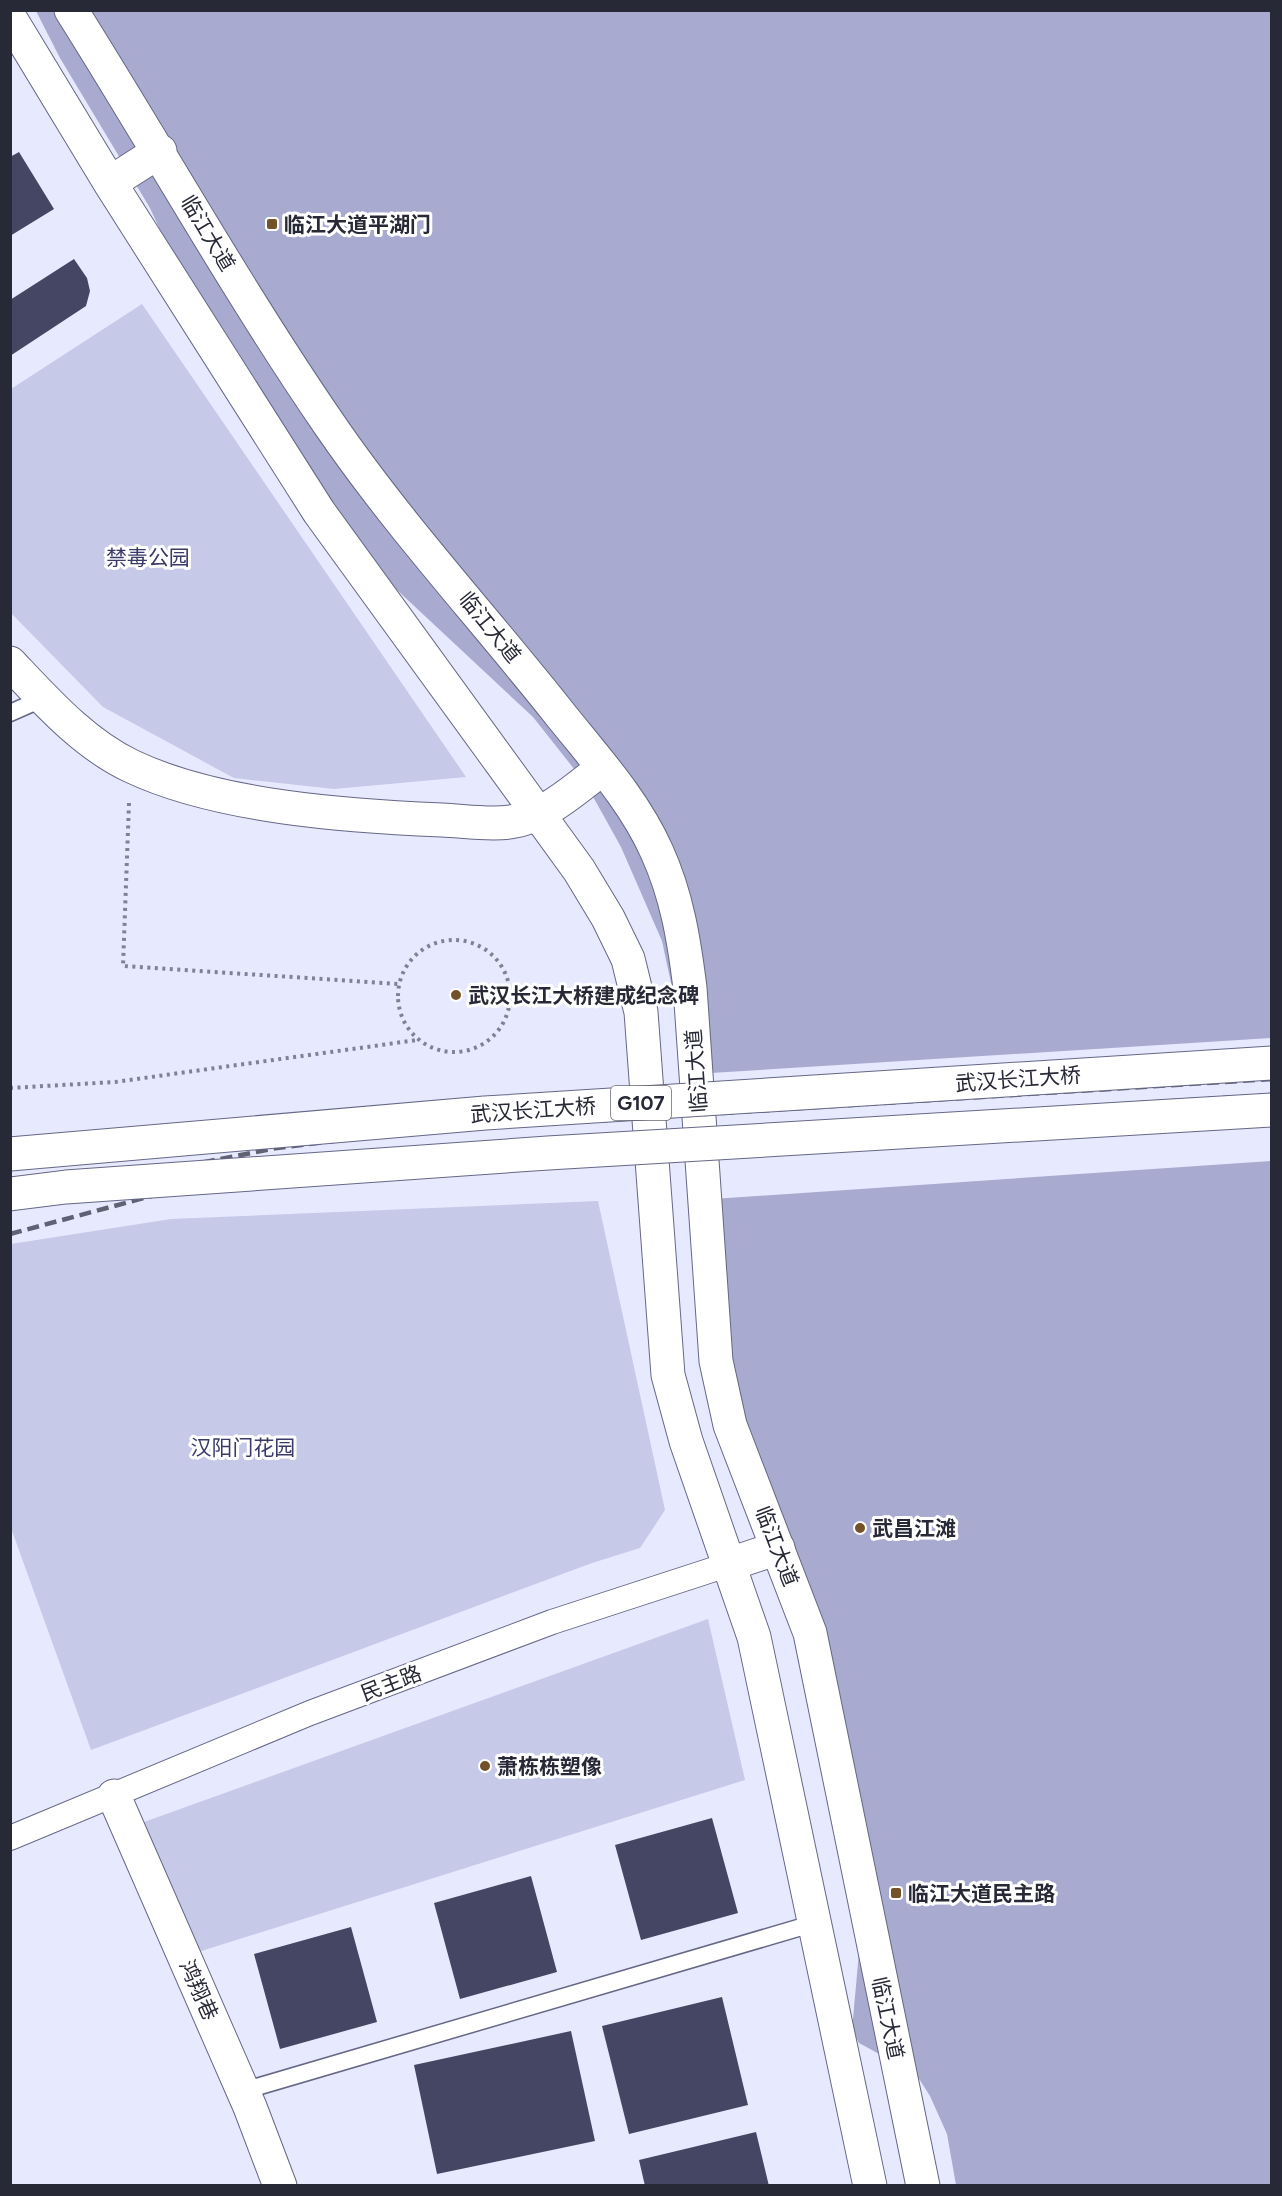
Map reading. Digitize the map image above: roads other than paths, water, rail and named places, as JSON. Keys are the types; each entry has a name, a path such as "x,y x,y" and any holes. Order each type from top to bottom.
{"main road":[{"name":"临江大道","path":"71,10 330,426 386,500 603,768 631,806 656,849 674,892 690,988 716,1361 730,1425 810,1633 923,2186"},
{"path":"10,18 110,183 319,512 539,814 608,918 628,959 641,1011 668,1375 686,1441 754,1637 870,2186"},
{"path":"110,183 159,151"},
{"path":"10,663 82,735 130,766 194,789 268,805 418,819 510,823 539,814 603,768"},
{"name":"武汉长江大桥","path":"10,1154 485,1113 1272,1063"},
{"name":"武汉长江大桥","path":"10,1194 66,1187 548,1153 1272,1110"},
{"name":"民主路","path":"730,1564 778,1548"},
{"name":"鸿翔巷","path":"114,1796 243,2091 280,2186"}],"street":[{"name":"民主路","path":"10,1838 310,1713 508,1639 730,1564"}],"lane":[{"path":"10,713 45,698"},
{"path":"243,2091 815,1923"}],"railway":[{"path":"10,1207 184,1166 277,1148 396,1133 1272,1079"},
{"path":"10,1234 170,1191 285,1167 461,1145 1272,1095"}],"place":[{"name":"临江大道平湖门","path":"272,224"},
{"name":"武汉长江大桥建成纪念碑","path":"456,995"},
{"name":"武昌江滩","path":"860,1528"},
{"name":"萧栋栋塑像","path":"485,1766"},
{"name":"临江大道民主路","path":"896,1893"}],"park label":[{"name":"禁毒公园","path":"148,557"},
{"name":"汉阳门花园","path":"243,1447"}]}
